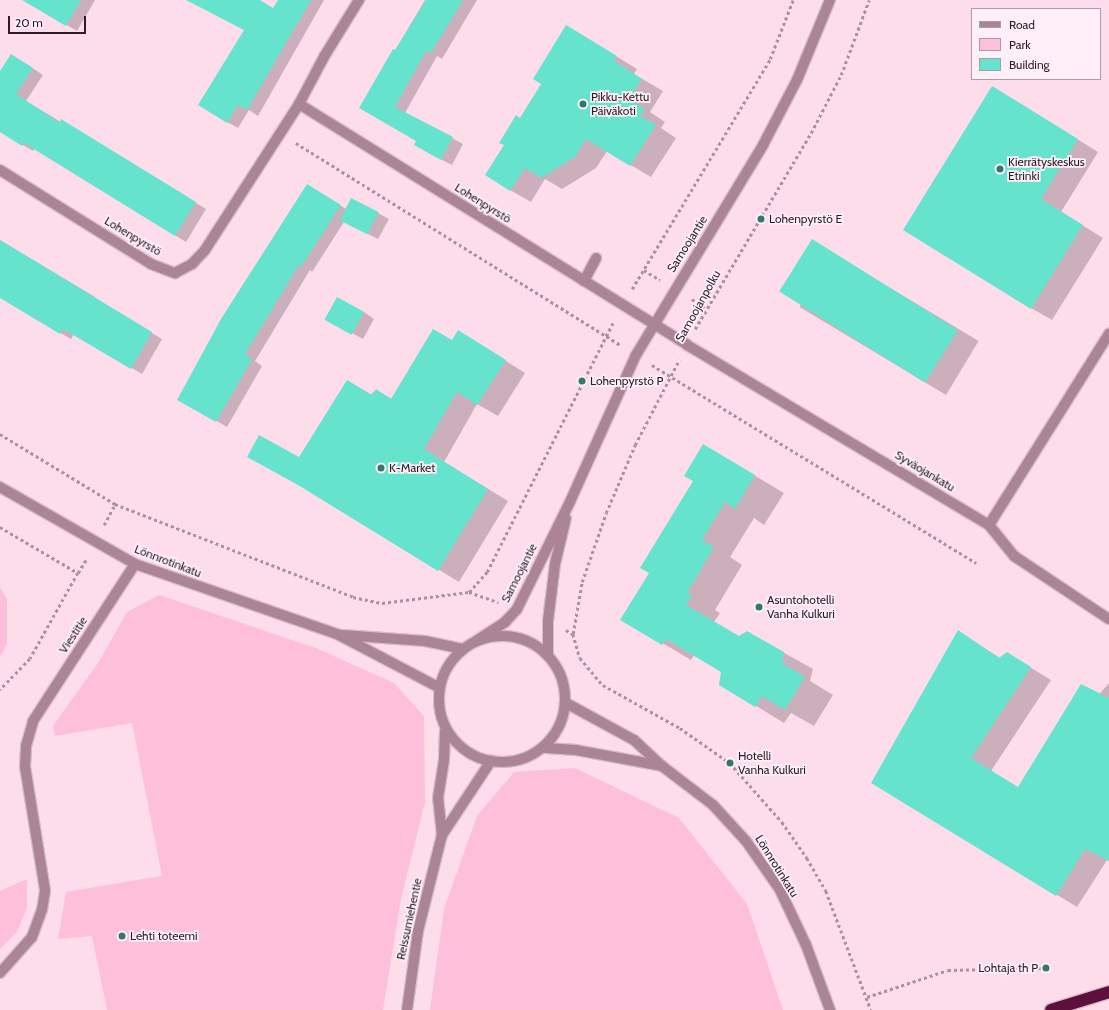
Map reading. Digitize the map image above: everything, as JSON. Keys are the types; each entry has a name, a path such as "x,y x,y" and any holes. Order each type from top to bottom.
{"highway":[{"path":"1051,1010 1109,992"}],"street":[{"name":"Lohenpyrstö","path":"0,170 152,264 175,273 192,264 205,250 299,104 325,55 359,0"},
{"name":"Samoojantie","path":"476,641 505,622 517,609 569,504 633,362 654,324 763,145 796,80 830,0"},
{"name":"Lohenpyrstö","path":"299,104 654,324"},
{"path":"584,281 596,258"},
{"name":"Syväojankatu","path":"654,324 989,525"},
{"path":"1109,334 989,525 1014,556 1109,619"},
{"name":"Lönnrotinkatu","path":"0,487 135,564 337,634 440,688"},
{"name":"Samoojantie","path":"548,655 548,621 555,564 569,504"},
{"name":"Viestitie","path":"0,973 32,937 42,910 45,890 25,767 26,746 33,721 135,564"},
{"name":"Lönnrotinkatu","path":"337,634 425,641 462,649"},
{"path":"492,636 511,636 526,640 548,655 562,677 566,703 559,727 546,748 522,759 507,762 491,761 476,756 459,745 445,731 440,715 440,688 445,671 462,649 476,641 492,636"},
{"name":"Lönnrotinkatu","path":"566,703 634,740 662,766 713,805 746,841 780,890 806,945 830,1010"},
{"name":"Reissumiehentie","path":"442,835 438,798 444,760 445,731"},
{"name":"Lönnrotinkatu","path":"546,748 576,750 662,766"},
{"name":"Reissumiehentie","path":"406,1010 418,931 442,835 491,761"}],"path":[{"name":"Samoojanpolku","path":"573,634 582,582 606,513 635,445 705,308 814,126 842,75 869,0"},
{"path":"0,434 115,504 353,597 382,603 469,592 517,609"},
{"path":"0,527 78,573 30,659 0,690"},
{"path":"548,621 573,634 580,658 603,685 680,728 730,763 782,822 807,858 826,891 867,996 871,1010"},
{"path":"867,996 948,970 1046,968"}],"green space":[{"path":"0,587 7,599 7,644 0,657"},
{"path":"159,595 316,648 394,683 424,716 425,802 401,899 383,1010 107,1010 92,936 58,939 66,892 162,876 132,723 55,736 53,726 98,663 127,612"},
{"path":"575,768 679,818 747,904 783,1010 430,1010 444,909 477,816 514,772"},
{"path":"27,879 27,908 17,932 0,949 0,891"}],"building":[{"path":"22,0 81,0 66,26"},
{"path":"186,0 260,0 273,8 278,0 311,0 247,110 238,105 227,123 198,105 244,30"},
{"path":"426,0 463,0 431,53 426,51 395,107 453,137 441,160 414,145 416,141 359,108 393,49 395,50"},
{"name":"Pikku-Kettu Päiväkoti","path":"566,25 617,56 614,61 642,79 629,99 645,109 640,116 656,125 630,166 586,139 575,157 541,178 525,168 510,191 485,175 504,145 499,143 516,115 520,118 541,84 533,79"},
{"path":"11,54 33,68 16,94 60,123 61,119 196,202 175,236 24,143 22,146 0,132 0,71"},
{"name":"Kierrätyskeskus Etrinki","path":"992,86 1078,139 1041,199 1083,225 1031,309 903,230"},
{"path":"307,184 341,205 301,267 299,265 245,354 252,359 216,422 177,400 221,319"},
{"path":"351,198 379,212 367,234 340,220"},
{"path":"812,239 958,330 925,383 779,292"},
{"path":"0,240 152,332 131,369 63,329 60,334 0,298"},
{"path":"337,297 364,312 352,335 324,320"},
{"name":"K-Market","path":"433,329 452,340 458,330 506,360 477,405 457,392 424,449 488,489 438,571 298,485 247,457 259,435 299,457 347,380 372,395 376,389 391,399"},
{"path":"703,444 755,475 735,509 725,502 702,540 714,547 687,593 692,595 686,605 739,636 747,631 784,652 782,663 805,677 785,710 762,696 755,707 719,685 721,672 666,639 662,645 620,620 649,573 640,568 693,481 684,476"},
{"path":"958,630 999,658 1007,652 1031,667 971,758 1018,787 1081,684 1109,698 1109,861 1085,849 1056,896 871,783"}],"place":[{"name":"Pikku-Kettu Päiväkoti","path":"583,104"},
{"name":"Kierrätyskeskus Etrinki","path":"1000,169"},
{"name":"Lohenpyrstö E","path":"761,219"},
{"name":"Lohenpyrstö P","path":"582,381"},
{"name":"K-Market","path":"381,468"},
{"name":"Asuntohotelli Vanha Kulkuri","path":"759,607"},
{"name":"Hotelli Vanha Kulkuri","path":"730,763"},
{"name":"Lehti toteemi","path":"122,936"},
{"name":"Lohtaja th P","path":"1046,968"}]}
